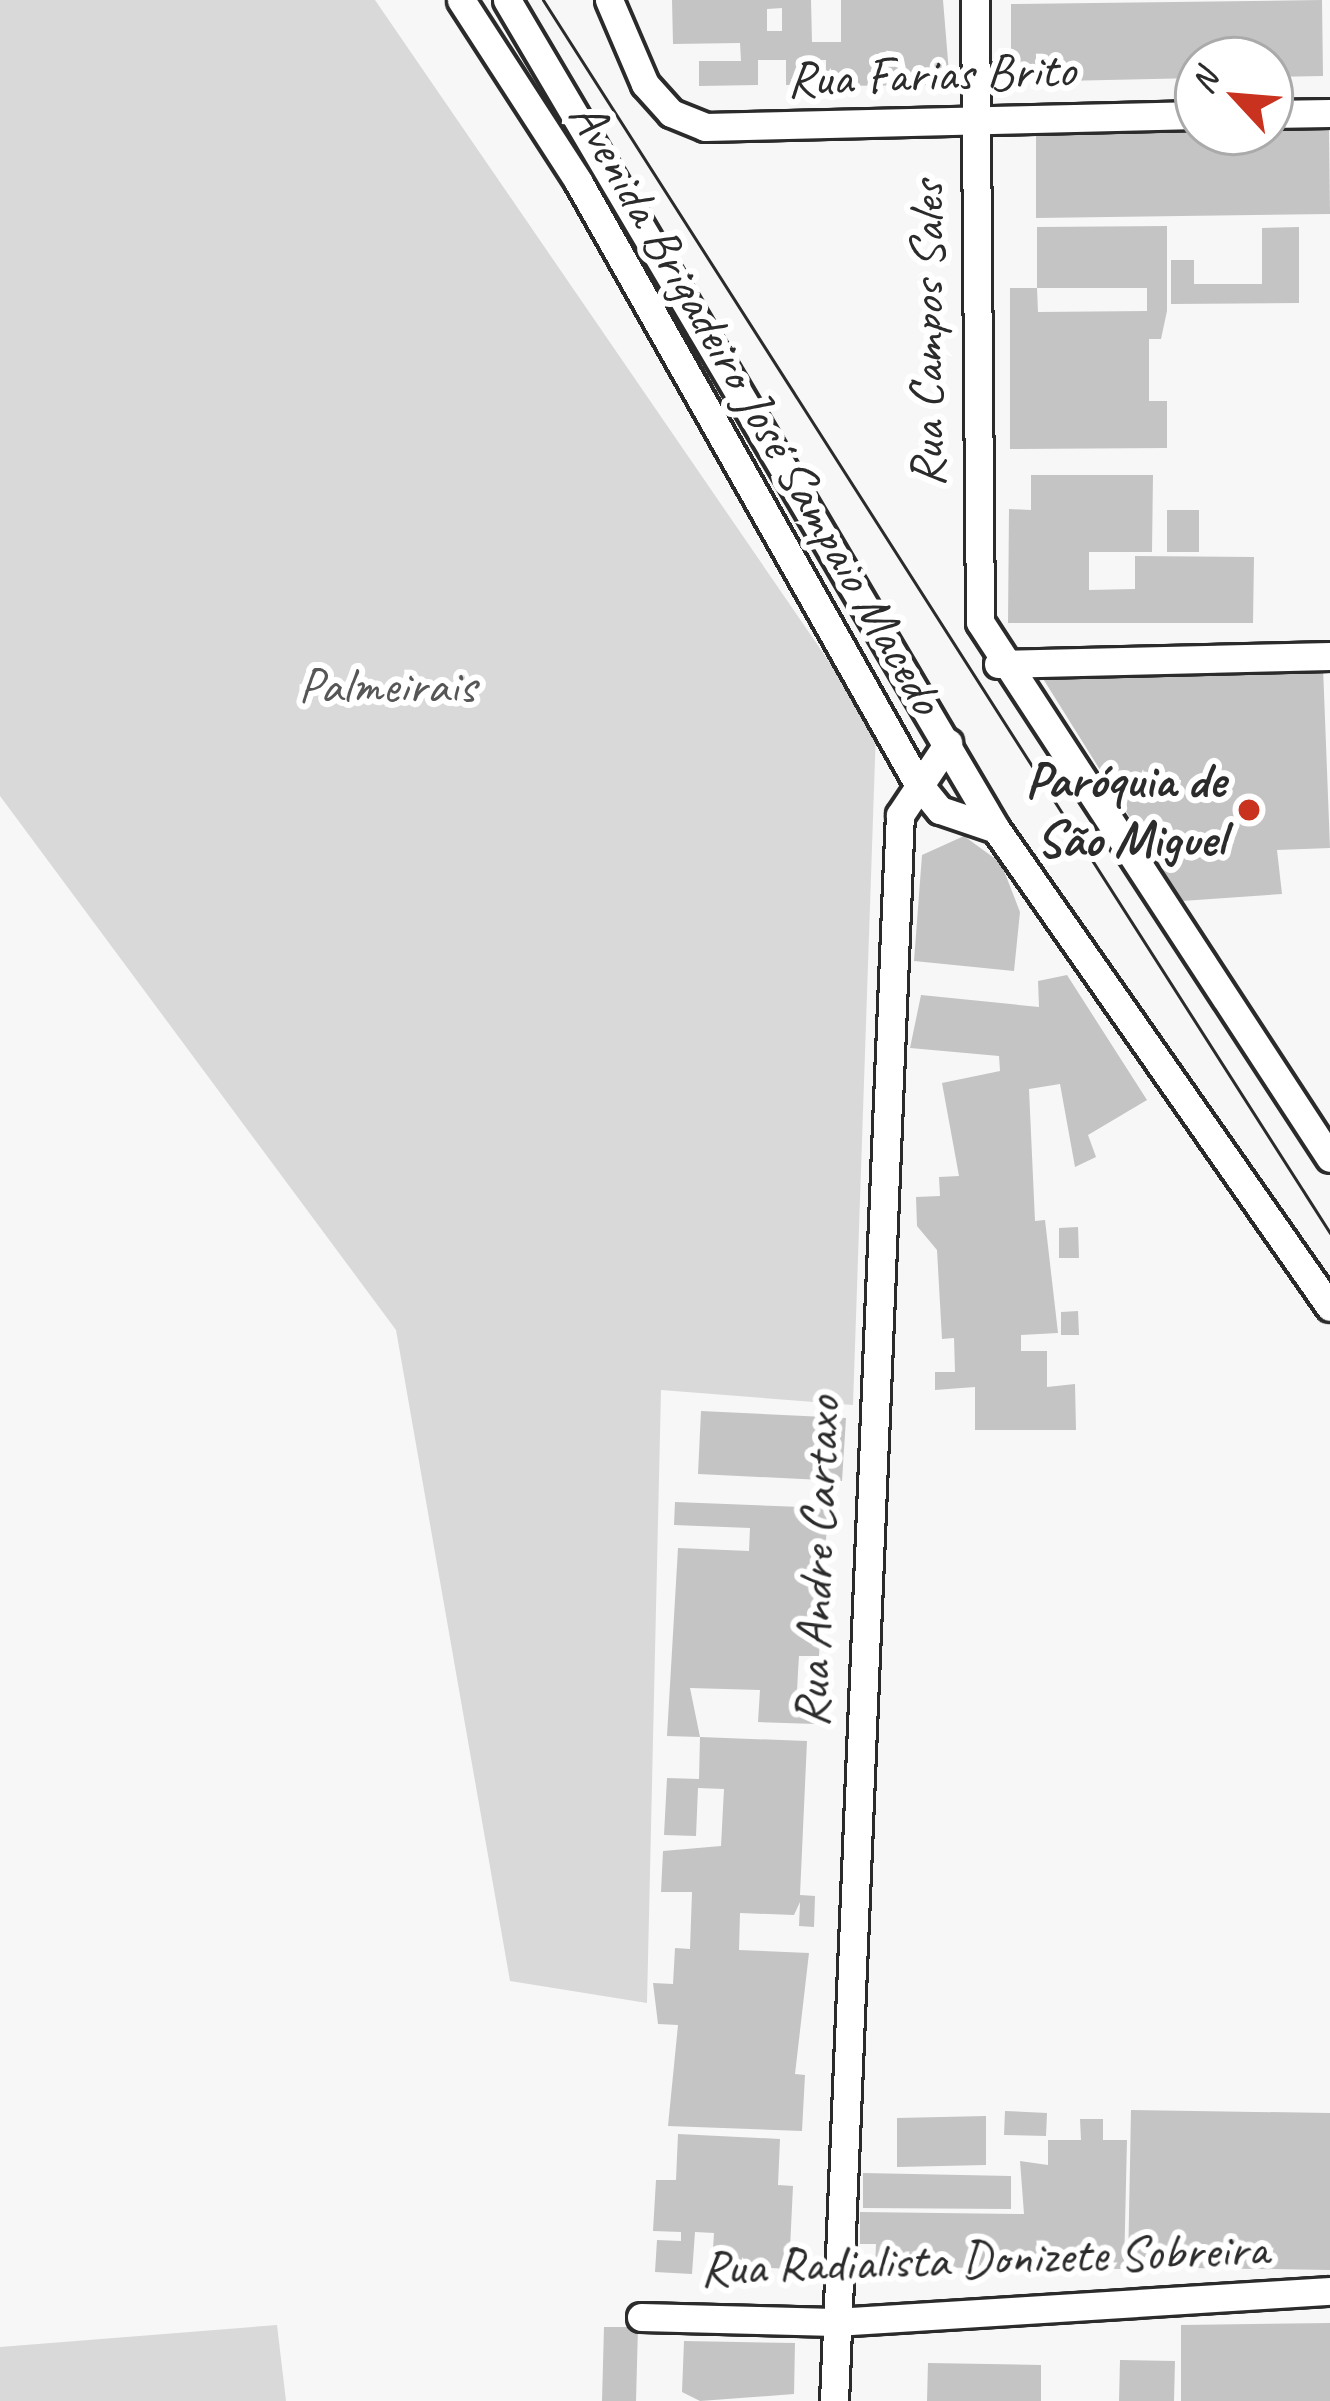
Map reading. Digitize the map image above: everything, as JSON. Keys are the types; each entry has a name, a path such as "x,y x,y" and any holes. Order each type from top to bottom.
{"street":[{"name":"Avenida Brigadeiro José Sampaio Macedo","path":"461,0 578,181 917,782 940,809 996,829"},
{"name":"Avenida Brigadeiro José Sampaio Macedo","path":"507,0 996,829 1330,1307"},
{"name":"Rua Farias Brito","path":"609,0 627,56 671,113 743,129 973,118 1174,115"},
{"name":"Rua Campos Sales","path":"975,0 975,582 998,664"},
{"path":"1294,114 1330,113"},
{"path":"998,664 1330,656"},
{"name":"Avenida Brigadeiro José Sampaio Macedo","path":"998,664 1330,1158"},
{"name":"Rua Andre Cartaxo","path":"834,2401 900,814 917,782 948,743"},
{"name":"Rua Radialista Donizete Sobreira","path":"641,2318 836,2322 1330,2291"}],"green space":[{"name":"Palmeirais","path":"0,0 375,0 876,730 853,1405 661,1390 647,2003 510,1981 396,1330 0,796"},
{"path":"277,2325 286,2401 0,2401 0,2347"}],"building":[{"path":"672,0 811,0 812,42 841,42 841,0 943,0 950,85 826,86 826,60 812,60 812,85 786,85 786,60 758,60 758,85 699,86 699,61 741,61 740,43 673,44","holes":["782,8 782,31 767,31 767,9"]},
{"path":"1322,0 1323,76 1294,77 1294,36 1174,36 1174,79 1011,82 1011,4"},
{"path":"1294,129 1329,129 1330,214 1036,218 1036,133 1174,131 1174,156 1294,156"},
{"path":"1167,226 1167,311 1161,339 1149,339 1149,401 1167,401 1167,448 1010,449 1010,288 1037,288 1037,227","holes":["1037,288 1147,288 1147,311 1038,312"]},
{"path":"1299,227 1299,303 1171,304 1171,260 1194,260 1194,284 1262,284 1262,228"},
{"path":"1031,475 1153,475 1152,552 1089,552 1089,590 1135,589 1135,556 1254,557 1253,623 1008,623 1009,509 1031,510"},
{"path":"1167,510 1199,510 1199,552 1167,552"},
{"path":"1323,667 1330,848 1277,850 1282,894 1182,901 1042,677"},
{"path":"964,836 1001,863 1020,912 1014,971 914,961 922,855"},
{"path":"1067,975 1147,1100 1088,1135 1096,1157 1075,1167 1060,1084 1029,1089 1035,1221 1045,1220 1058,1333 1021,1335 1021,1351 1047,1351 1047,1387 1075,1384 1076,1430 975,1430 975,1387 935,1390 935,1372 955,1372 954,1338 942,1339 937,1250 917,1226 916,1197 940,1196 939,1177 959,1176 942,1083 1000,1071 999,1056 910,1048 921,995 1039,1007 1038,981"},
{"path":"1078,1227 1079,1258 1059,1258 1059,1228"},
{"path":"1078,1311 1079,1335 1061,1335 1061,1312"},
{"path":"701,1411 846,1418 842,1481 698,1474"},
{"path":"675,1502 828,1508 819,1656 799,1656 798,1672 797,1692 816,1693 816,1724 758,1722 760,1690 690,1688 700,1737 667,1736 678,1548 749,1551 750,1528 674,1525"},
{"path":"700,1737 807,1741 800,1895 815,1896 814,1927 799,1926 800,1902 794,1915 740,1913 739,1950 809,1953 795,2074 805,2075 802,2131 668,2126 678,2025 658,2024 653,1983 673,1984 675,1948 690,1949 692,1892 661,1892 663,1851 721,1846 724,1789 698,1788 696,1836 664,1835 667,1778 699,1779"},
{"path":"1131,2110 1330,2113 1330,2270 1128,2267"},
{"path":"1005,2111 1047,2113 1046,2136 1004,2135"},
{"path":"986,2116 986,2165 897,2167 897,2118"},
{"path":"1080,2119 1103,2119 1103,2140 1127,2140 1124,2269 875,2267 876,2244 860,2244 860,2212 1024,2214 1020,2161 1048,2165 1048,2140 1081,2140"},
{"path":"678,2134 780,2139 778,2185 793,2186 789,2269 712,2265 714,2233 695,2232 692,2274 655,2272 657,2240 681,2241 681,2232 653,2231 656,2180 676,2180"},
{"path":"863,2173 1011,2176 1011,2209 863,2208"},
{"path":"1330,2323 1330,2401 1181,2401 1181,2325"},
{"path":"604,2327 638,2327 636,2401 602,2401"},
{"path":"684,2341 795,2343 794,2394 700,2401 682,2392"},
{"path":"1120,2360 1175,2361 1174,2401 1119,2401"},
{"path":"928,2363 1041,2365 1041,2401 927,2401"}],"tram line":[{"path":"543,0 1330,1233"}],"place":[{"name":"Paróquia de São Miguel","path":"1249,810"}]}
